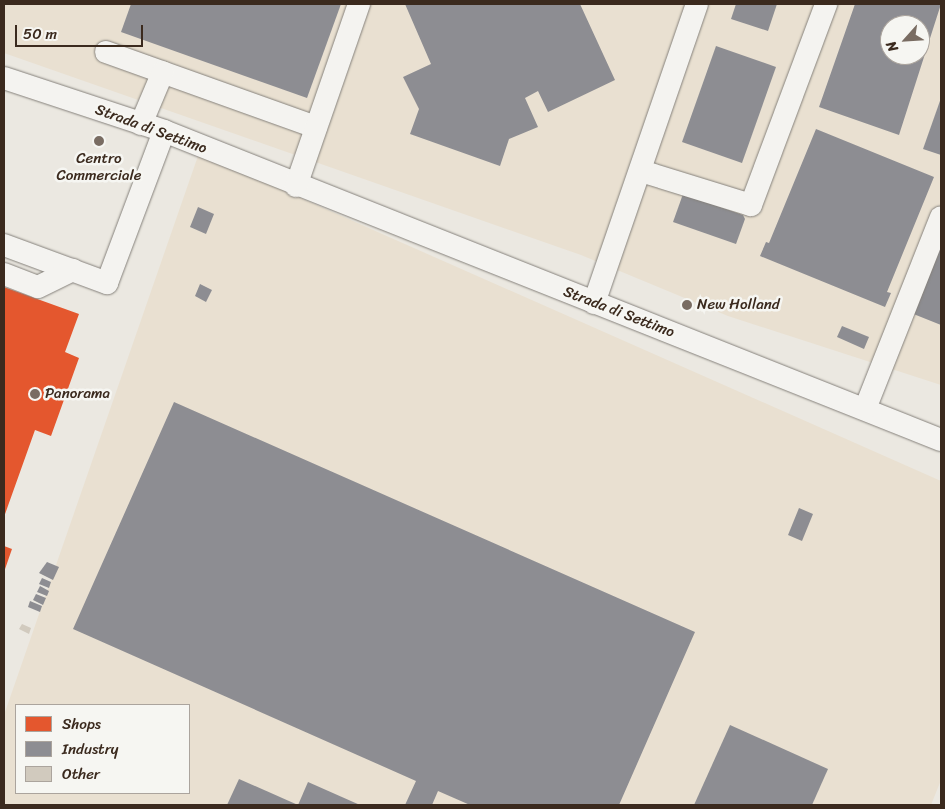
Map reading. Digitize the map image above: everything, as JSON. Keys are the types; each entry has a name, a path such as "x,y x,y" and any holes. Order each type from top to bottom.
{"street":[{"path":"296,186 359,4"},
{"path":"594,303 642,171 697,4"},
{"path":"642,171 750,205 826,4"},
{"path":"106,52 316,127"},
{"path":"142,124 163,72"},
{"name":"Strada di Settimo","path":"4,78 164,131 296,186 941,440"},
{"path":"4,245 107,282 164,131"},
{"path":"865,410 941,217"},
{"path":"4,274 38,287 73,270"}],"shaded area":[{"path":"4,4 941,4 941,385 728,316 581,255 4,53"},
{"path":"199,153 941,481 941,780 931,805 4,805 4,715"}],"building: Shops":[{"name":"Panorama","path":"4,287 79,314 65,352 79,358 51,436 35,430 4,517"},
{"path":"4,546 12,549 4,572"}],"building: Industry":[{"path":"131,4 341,4 307,98 121,32"},
{"path":"405,4 580,4 615,80 548,112 538,91 525,98 538,127 509,139 500,166 410,134 419,109 403,77 431,64"},
{"path":"736,4 777,4 768,31 731,19"},
{"path":"855,4 941,4 930,38 930,15 880,15 880,65 921,65 899,135 819,107"},
{"path":"716,46 776,67 742,163 682,142"},
{"path":"941,98 941,155 923,149"},
{"path":"816,129 934,177 887,292 891,293 885,307 760,256 766,242 769,243"},
{"path":"683,194 743,215 745,219 736,244 673,222"},
{"path":"198,207 214,214 206,234 190,227"},
{"path":"941,240 941,325 911,313"},
{"path":"200,284 212,290 206,302 195,296"},
{"path":"842,326 869,337 864,349 837,337"},
{"path":"174,402 695,632 619,805 470,805 438,791 432,805 405,805 416,781 73,629"},
{"path":"799,508 813,514 802,541 788,535"},
{"path":"47,562 59,567 53,580 39,573"},
{"path":"42,578 51,582 49,588 39,584"},
{"path":"40,586 49,591 47,596 37,592"},
{"path":"36,594 46,598 43,605 33,600"},
{"path":"30,601 42,606 40,612 28,607"},
{"path":"730,725 828,769 812,805 694,805"},
{"path":"239,779 298,805 227,805"},
{"path":"308,782 360,805 298,805"}],"building: Other":[{"path":"22,624 31,628 29,634 19,629"}],"place":[{"name":"Centro Commerciale","path":"99,141"},
{"name":"New Holland","path":"687,305"},
{"name":"Panorama","path":"35,394"}]}
